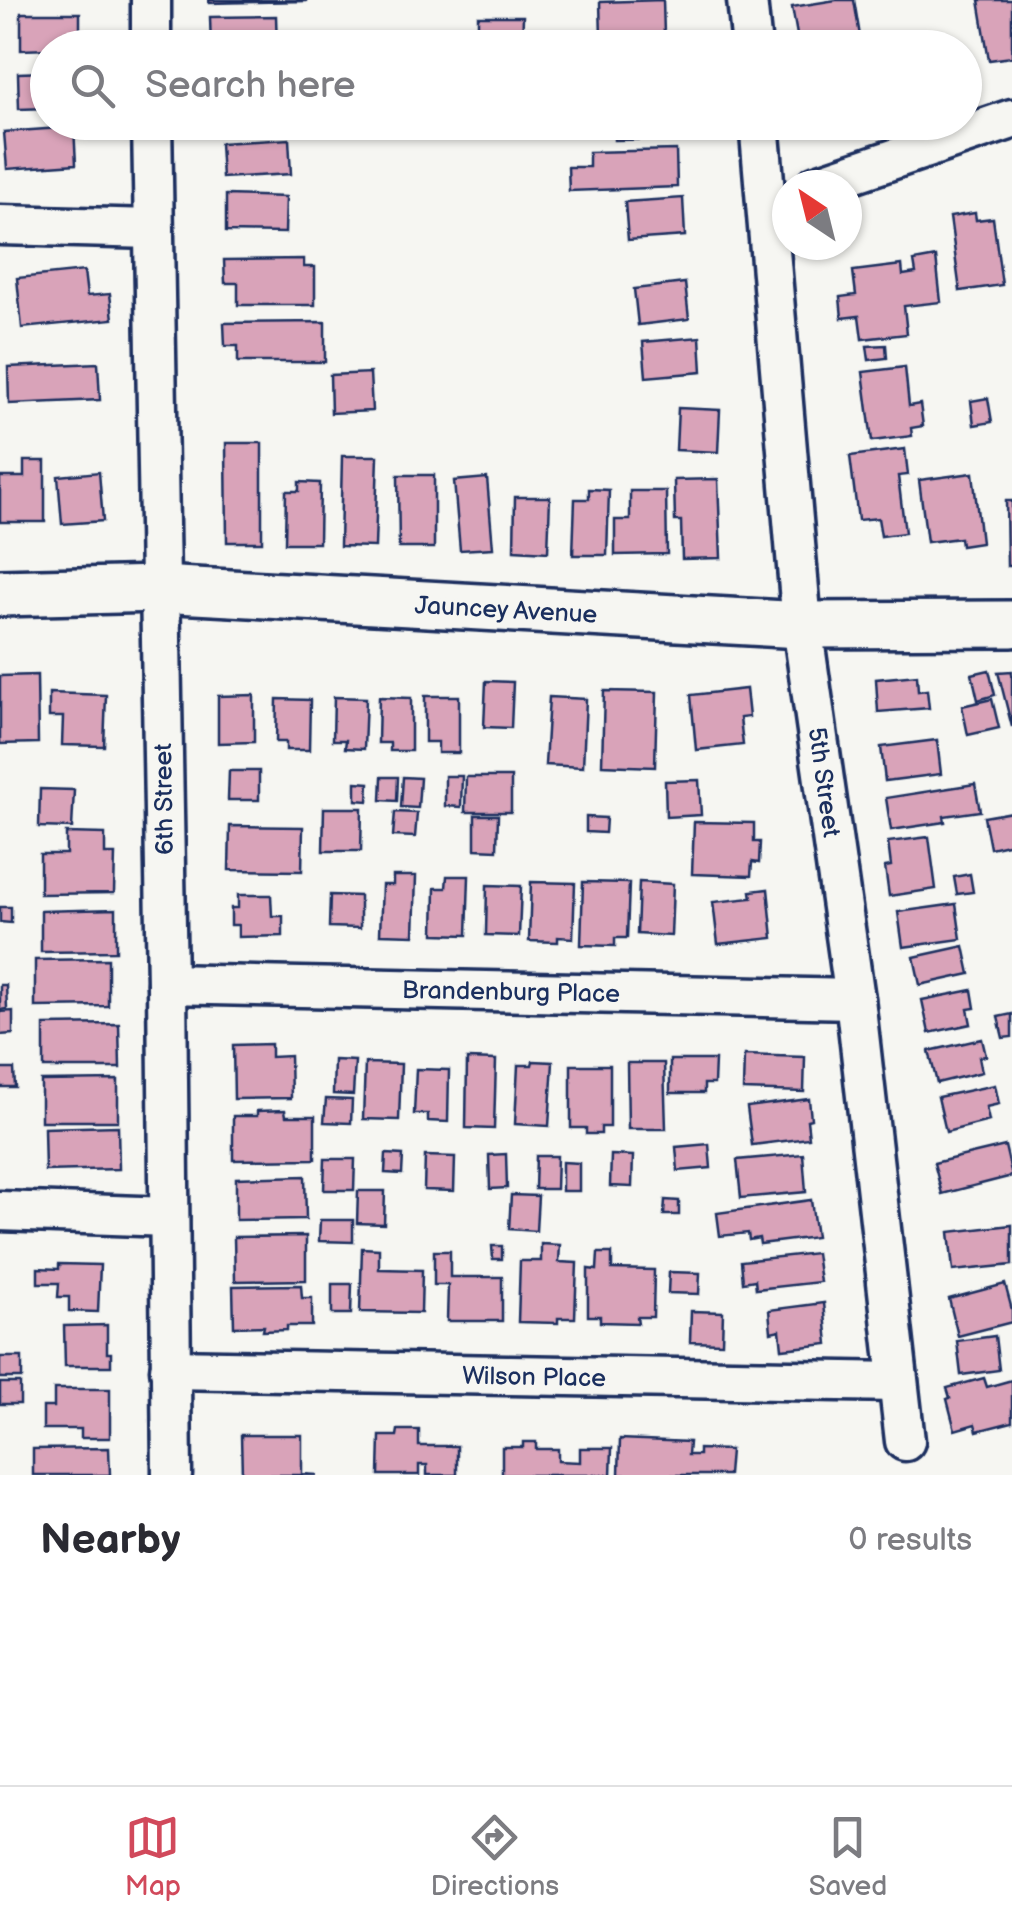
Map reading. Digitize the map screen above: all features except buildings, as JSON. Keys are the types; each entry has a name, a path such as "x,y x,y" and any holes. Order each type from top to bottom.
{"street":[{"path":"150,0 151,30"},
{"path":"747,0 750,30"},
{"path":"982,129 1012,119"},
{"name":"6th Street","path":"152,140 172,1475"},
{"name":"5th Street","path":"762,140 772,182"},
{"path":"861,170 950,140"},
{"path":"0,225 154,229"},
{"name":"5th Street","path":"780,260 802,625 855,999 905,1440"},
{"name":"Jauncey Avenue","path":"0,594 159,590 802,625 1012,624"},
{"name":"Brandenburg Place","path":"167,984 855,999"},
{"path":"0,1211 169,1217"},
{"name":"Wilson Place","path":"170,1369 898,1382"}]}
